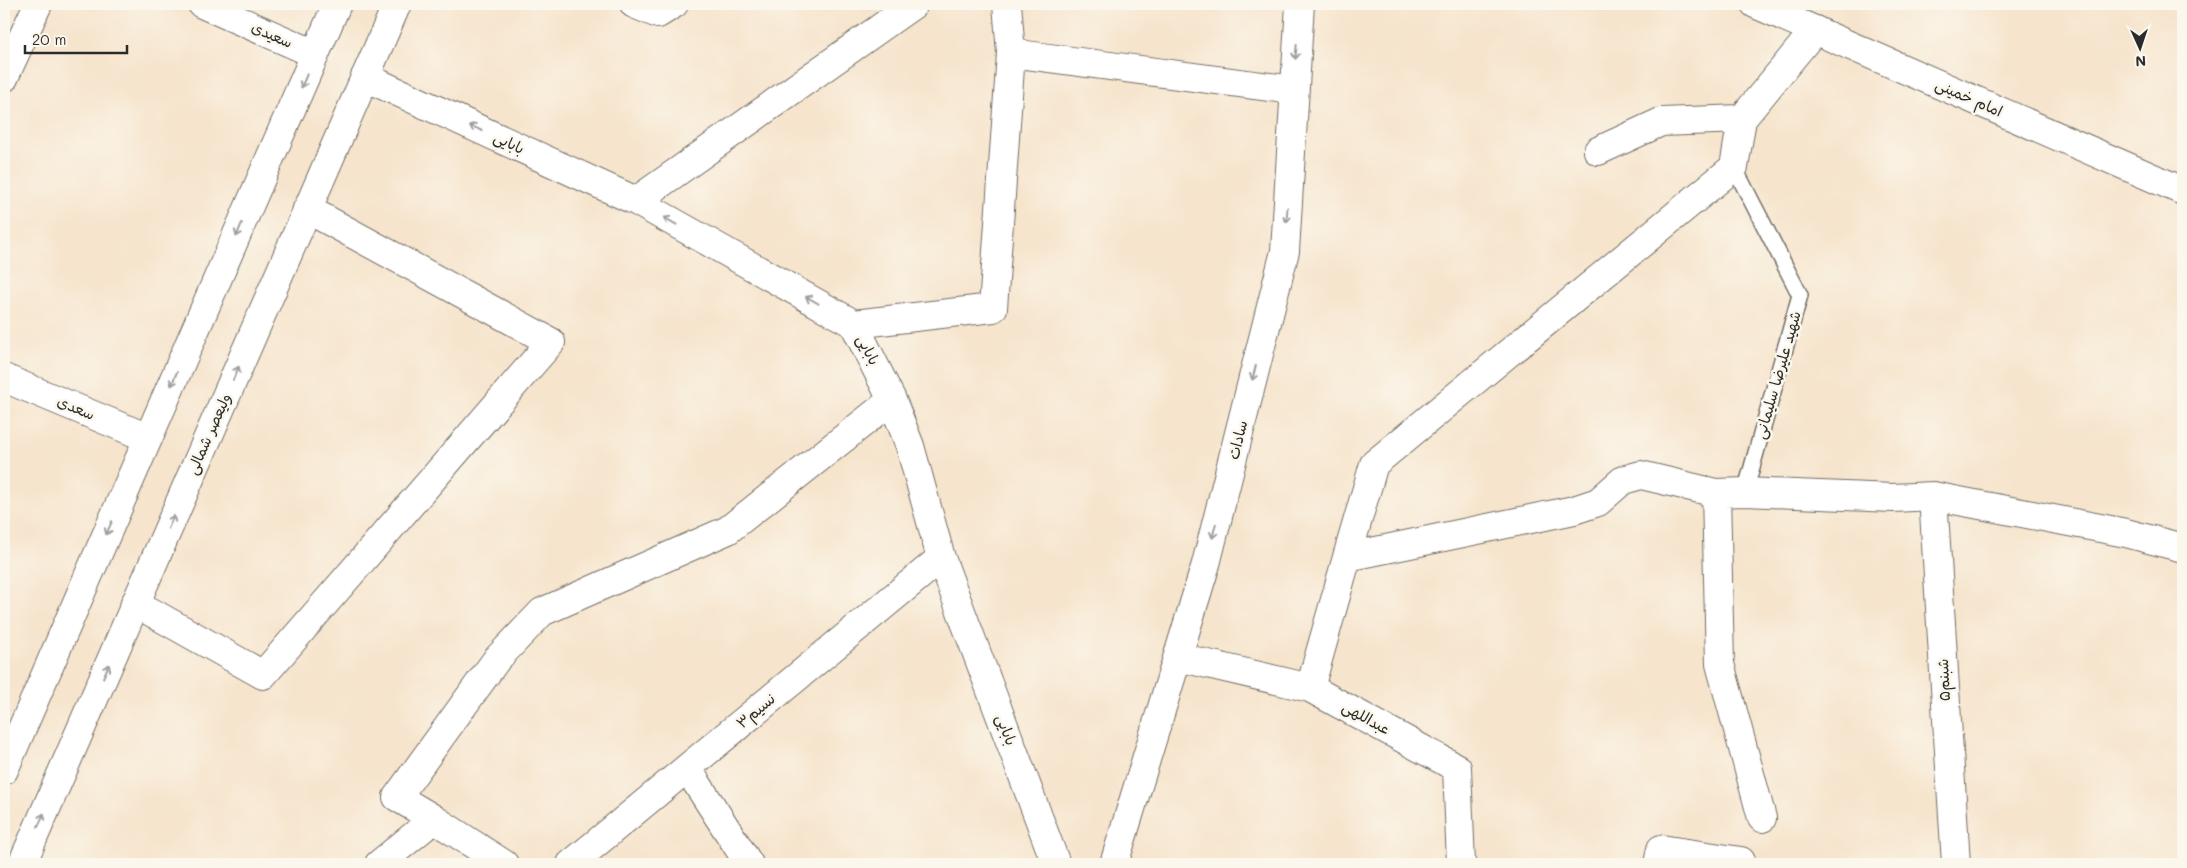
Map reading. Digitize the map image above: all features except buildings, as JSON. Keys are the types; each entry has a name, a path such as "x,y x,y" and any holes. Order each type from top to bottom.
{"street":[{"path":"4,78 38,4"},
{"name":"سعیدی","path":"202,4 315,54"},
{"path":"4,770 337,4"},
{"name":"ولیعصر شمالی","path":"22,864 397,4"},
{"path":"634,4 658,14 674,4"},
{"path":"636,201 914,4"},
{"path":"854,324 993,308 1011,53 1007,4"},
{"name":"سادات","path":"1114,864 1206,564 1285,251 1293,90 1300,4"},
{"name":"امام خمینی","path":"1755,4 2182,188"},
{"path":"1310,688 1374,464 1734,167 1742,119 1815,30"},
{"path":"1011,53 1293,90"},
{"name":"بابایی","path":"365,77 636,201 854,324 892,400 910,446 941,558 1056,864"},
{"path":"1598,152 1661,122 1742,119"},
{"path":"135,603 263,675 551,342 307,209"},
{"name":"سعدی","path":"4,378 148,438"},
{"path":"504,864 397,797 497,659 542,612 728,530 892,400"},
{"path":"1347,556 1574,510 1598,502 1623,480 1641,475 1716,493 1745,492 1893,498 1933,496 2126,533 2183,548"},
{"path":"1716,493 1720,664 1762,818"},
{"name":"شبنم۵","path":"1933,496 1956,864"},
{"name":"نسیم۳","path":"571,864 941,558"},
{"name":"عبداللهی","path":"1178,657 1310,688 1457,768 1461,864"},
{"path":"687,768 749,864"},
{"path":"379,864 434,819"},
{"path":"1658,864 1661,849 1741,862 1740,864"}],"lane":[{"name":"شهید علیرضا سلیمانی","path":"1734,167 1800,295 1745,492"}]}
